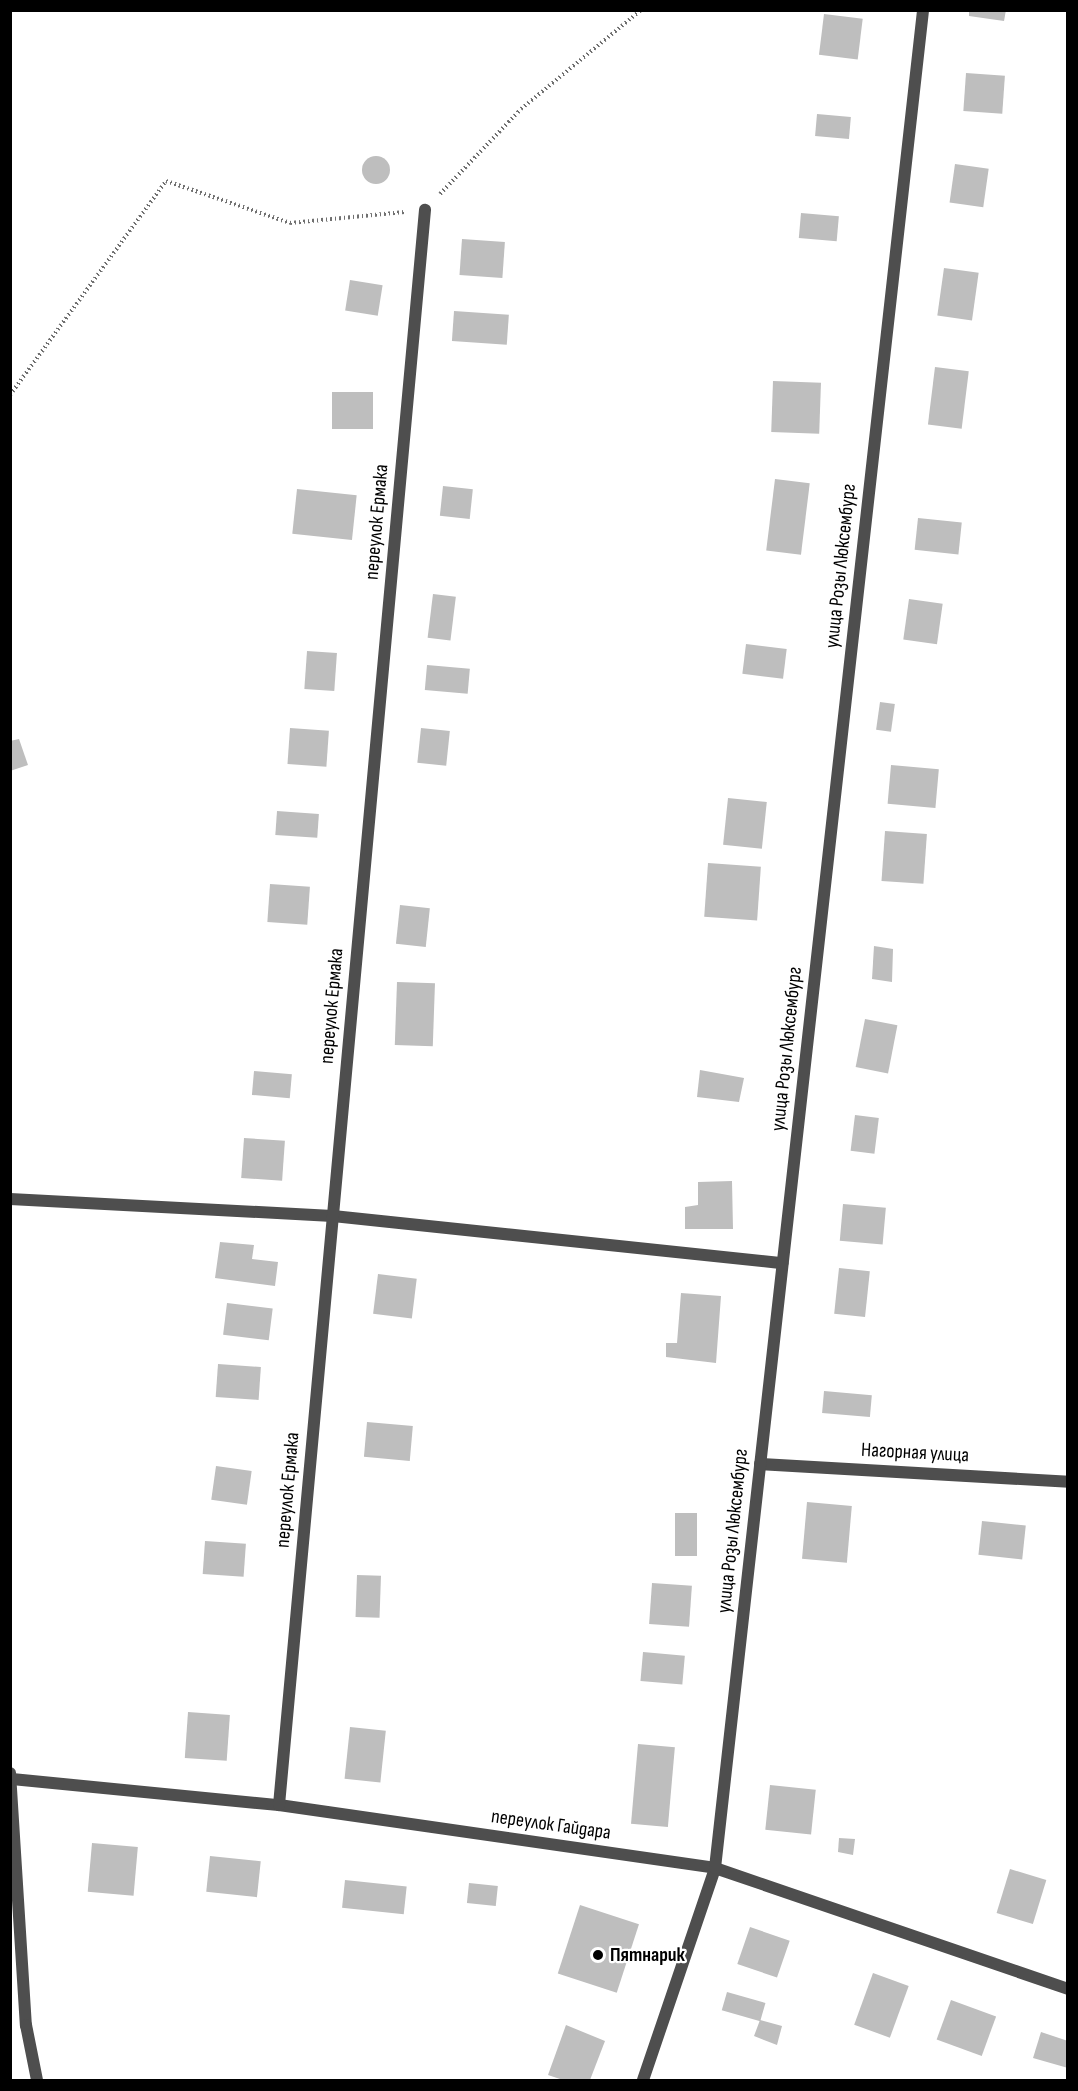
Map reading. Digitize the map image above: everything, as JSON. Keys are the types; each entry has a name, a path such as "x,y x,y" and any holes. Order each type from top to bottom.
{"street":[{"name":"улица Розы Люксембург","path":"643,2080 715,1868 923,10"},
{"name":"переулок Ермака","path":"279,1805 425,210"},
{"path":"10,1199 333,1216 783,1263"},
{"name":"Нагорная улица","path":"760,1464 1068,1482"},
{"path":"11,1776 26,2025 37,2080"},
{"name":"переулок Гайдара","path":"11,1776 279,1805 715,1868 1068,1989"}],"path":[{"path":"10,395 166,181 290,224 425,210 521,109 641,10"}],"building":[{"path":"969,10 1006,10 1004,21 969,16"},
{"path":"824,14 863,19 858,59 819,55"},
{"path":"966,73 1005,76 1002,114 963,111"},
{"path":"817,114 851,117 849,139 815,136"},
{"path":"376,156 386,160 390,170 386,180 376,184 366,180 362,170 366,160"},
{"path":"955,164 989,169 983,207 950,203"},
{"path":"801,213 839,216 837,241 799,238"},
{"path":"462,239 505,242 502,278 459,275"},
{"path":"944,268 979,273 972,320 937,316"},
{"path":"350,280 383,285 378,316 345,311"},
{"path":"454,311 509,315 507,345 452,341"},
{"path":"935,367 969,371 962,429 928,425"},
{"path":"773,381 821,383 819,434 771,432"},
{"path":"332,392 373,392 373,429 332,429"},
{"path":"775,479 810,483 801,555 766,550"},
{"path":"443,486 473,489 470,519 440,516"},
{"path":"297,489 357,495 352,540 292,534"},
{"path":"918,518 962,523 958,554 915,550"},
{"path":"433,594 456,597 450,640 428,638"},
{"path":"909,599 943,604 937,644 903,640"},
{"path":"746,644 787,649 783,679 742,674"},
{"path":"307,651 337,653 334,691 304,689"},
{"path":"427,665 470,669 468,694 425,690"},
{"path":"880,702 895,704 891,732 876,730"},
{"path":"290,728 329,731 326,767 287,764"},
{"path":"421,728 450,731 446,766 417,763"},
{"path":"19,739 28,765 10,771 10,741"},
{"path":"891,765 939,769 935,808 888,804"},
{"path":"728,798 767,802 762,849 723,845"},
{"path":"277,811 319,814 317,838 275,835"},
{"path":"885,831 927,834 923,884 882,881"},
{"path":"708,863 761,867 757,921 704,917"},
{"path":"270,884 310,887 307,925 267,922"},
{"path":"400,905 430,908 426,947 396,944"},
{"path":"874,946 893,949 892,982 872,979"},
{"path":"397,982 435,983 433,1046 395,1045"},
{"path":"865,1019 897,1025 888,1073 856,1067"},
{"path":"700,1070 744,1078 739,1102 697,1097"},
{"path":"254,1071 292,1074 290,1098 252,1095"},
{"path":"855,1115 879,1118 874,1154 851,1151"},
{"path":"244,1138 285,1141 282,1181 241,1178"},
{"path":"732,1181 733,1229 685,1229 685,1207 698,1205 698,1182"},
{"path":"843,1204 886,1208 883,1245 840,1241"},
{"path":"220,1242 254,1245 252,1259 278,1262 275,1286 215,1278"},
{"path":"839,1268 870,1271 865,1317 834,1314"},
{"path":"378,1274 417,1279 412,1318 373,1314"},
{"path":"681,1293 721,1296 716,1363 666,1357 666,1343 677,1343"},
{"path":"227,1303 273,1309 269,1340 223,1335"},
{"path":"218,1364 261,1367 259,1400 216,1397"},
{"path":"824,1391 872,1395 870,1417 822,1413"},
{"path":"367,1422 413,1426 410,1461 364,1457"},
{"path":"216,1466 252,1471 247,1505 211,1500"},
{"path":"807,1502 852,1506 847,1563 802,1559"},
{"path":"675,1513 697,1513 697,1556 675,1556"},
{"path":"982,1521 1026,1526 1022,1559 978,1555"},
{"path":"205,1541 246,1544 244,1577 203,1574"},
{"path":"357,1575 381,1576 380,1618 356,1617"},
{"path":"652,1583 692,1586 689,1627 649,1624"},
{"path":"643,1652 685,1656 682,1685 640,1681"},
{"path":"188,1712 230,1715 227,1761 185,1758"},
{"path":"350,1727 386,1731 380,1782 345,1779"},
{"path":"638,1744 675,1747 668,1827 631,1824"},
{"path":"770,1785 816,1790 811,1835 765,1830"},
{"path":"839,1838 855,1839 853,1855 838,1852"},
{"path":"92,1843 138,1847 134,1896 88,1892"},
{"path":"210,1856 261,1861 257,1897 206,1892"},
{"path":"1010,1869 1046,1880 1033,1924 997,1913"},
{"path":"345,1880 407,1886 404,1914 342,1908"},
{"path":"469,1883 498,1886 496,1906 467,1903"},
{"path":"580,1905 639,1924 617,1993 558,1973"},
{"path":"750,1927 790,1941 777,1978 737,1964"},
{"path":"873,1973 909,1986 890,2038 854,2025"},
{"path":"727,1992 765,2003 760,2021 722,2010"},
{"path":"951,2000 996,2016 982,2056 937,2039"},
{"path":"760,2020 782,2026 777,2045 754,2036"},
{"path":"566,2025 605,2041 590,2080 563,2080 548,2075"},
{"path":"1041,2032 1068,2041 1068,2068 1033,2058"}],"place":[{"name":"Пятнарик","path":"598,1955"}]}
